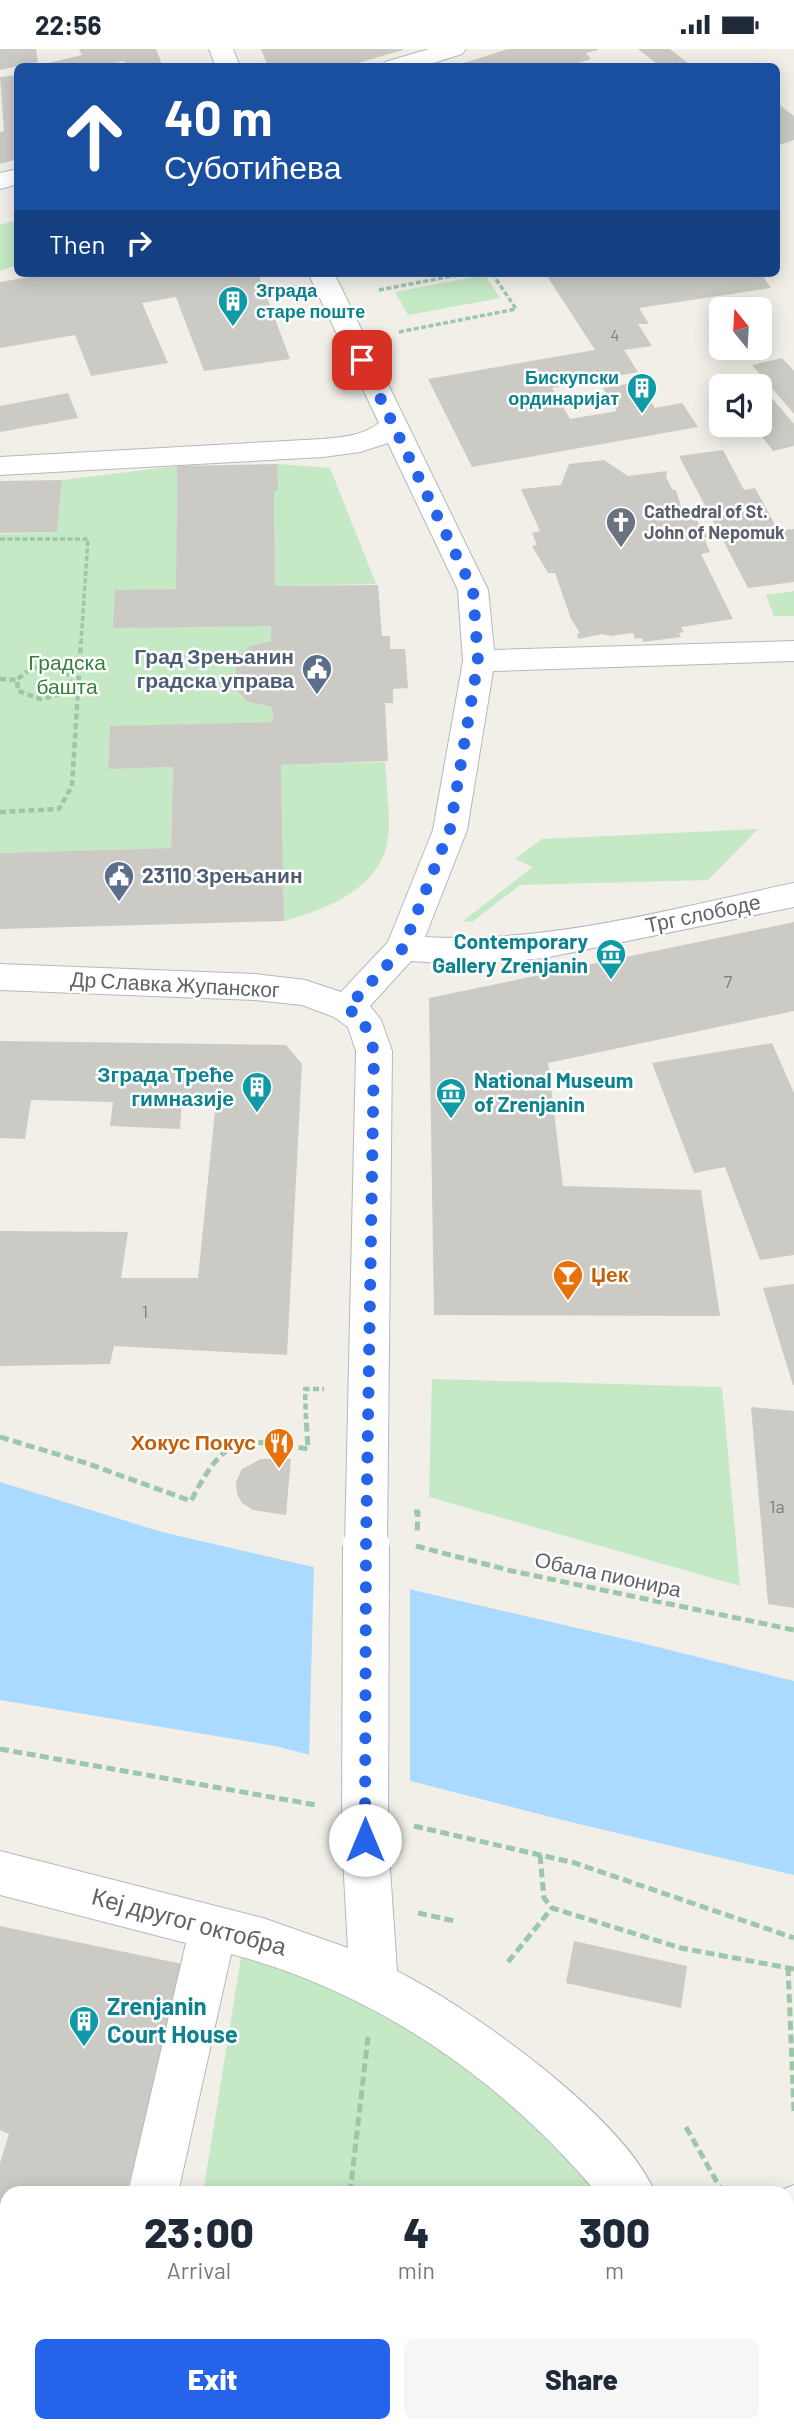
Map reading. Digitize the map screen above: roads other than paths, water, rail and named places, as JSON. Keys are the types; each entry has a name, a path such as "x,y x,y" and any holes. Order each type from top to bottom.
{"street":[{"path":"407,63 454,49"},
{"path":"323,277 473,590 478,661 450,829 403,948 347,1008 363,1020 374,1051 366,1545 365,1840 374,1983"},
{"path":"0,466 323,448 365,442 384,435 393,426"},
{"path":"478,661 794,651"},
{"name":"Трг слободе","path":"403,948 470,952 544,946 794,895"},
{"name":"Др Славка Жупанског","path":"0,977 255,987 305,993 347,1008"},
{"name":"Кеј другог октобра","path":"0,1873 212,1927 309,1955 374,1983 469,2044 557,2113 604,2159 625,2186"},
{"path":"155,2186 212,1927"}],"water":[{"path":"0,1482 162,1532 642,1643 794,1681 794,1875 558,1819 275,1746 0,1700"}],"place":[{"name":"Зграда старе поште","path":"233,328"},
{"name":"Бискупски ординаријат","path":"642,415"},
{"name":"Cathedral of St. John of Nepomuk","path":"621,549"},
{"name":"Град Зрењанин градска управа","path":"317,696"},
{"name":"23110 Зрењанин","path":"119,903"},
{"name":"Contemporary Gallery Zrenjanin","path":"611,981"},
{"name":"Зграда Треће гимназије","path":"257,1114"},
{"name":"National Museum of Zrenjanin","path":"451,1120"},
{"name":"Џек","path":"568,1302"},
{"name":"Хокус Покус","path":"279,1470"},
{"name":"Zrenjanin Court House","path":"84,2048"}],"park label":[{"name":"Градска башта","path":"67,675"}]}
